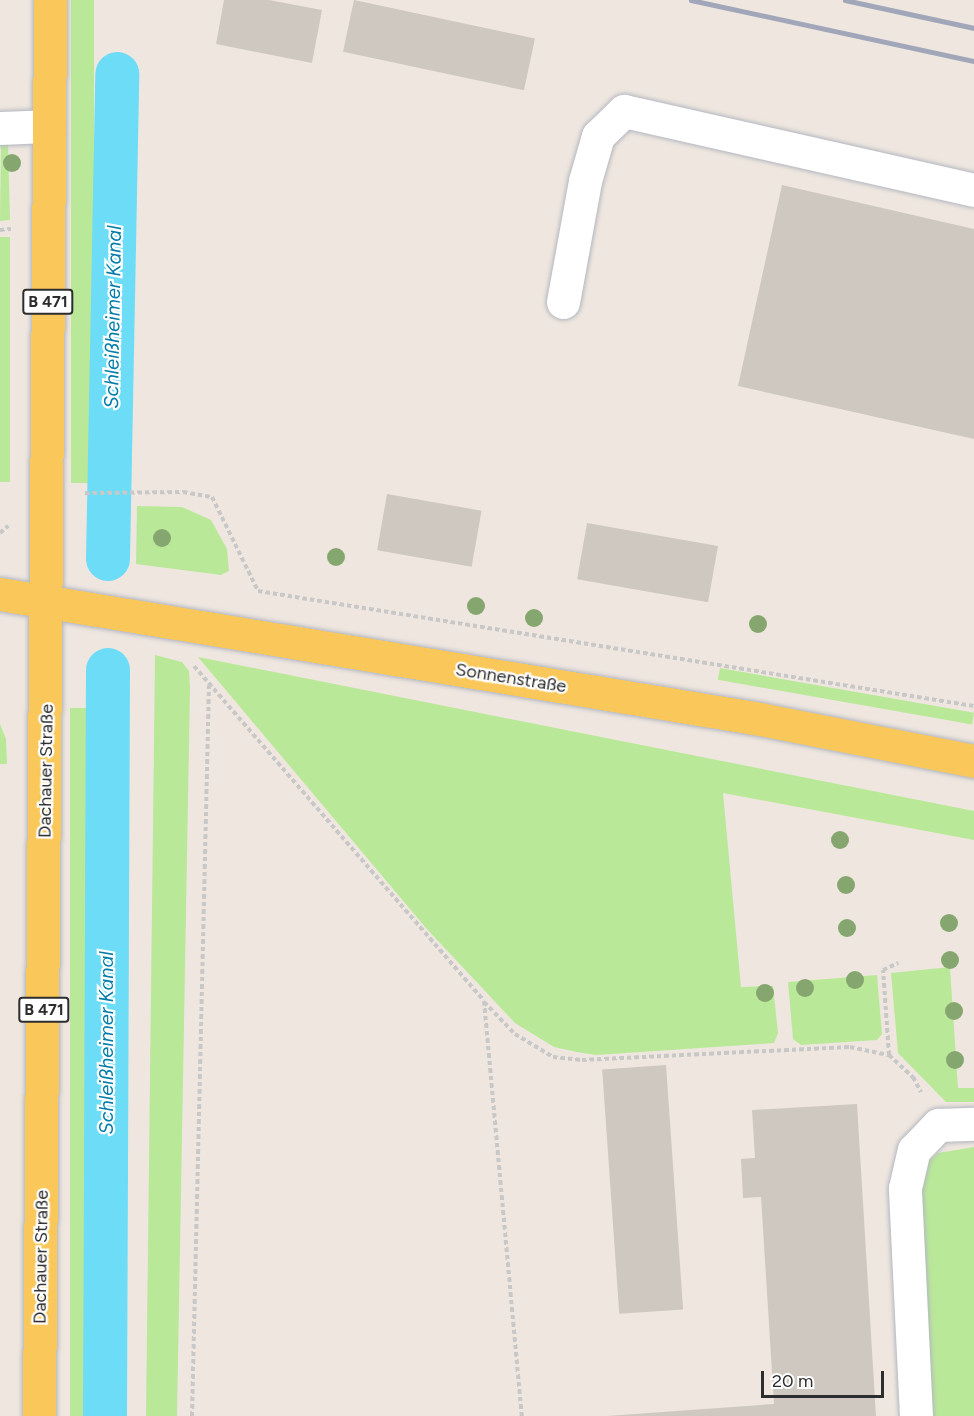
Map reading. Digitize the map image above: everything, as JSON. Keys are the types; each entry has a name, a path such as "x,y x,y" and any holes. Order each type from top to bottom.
{"main road":[{"name":"Dachauer Straße","path":"39,1416 48,604 50,0"},
{"name":"Sonnenstraße","path":"0,594 48,604 760,719 974,761"}],"street":[{"path":"563,302 585,181 598,136 624,111 974,190"},
{"path":"0,128 49,126"},
{"path":"916,1416 904,1188 914,1150 938,1125 974,1124"}],"path":[{"path":"74,493 183,492 212,497 258,591 974,706"},
{"path":"188,658 515,1035 553,1057 582,1060 850,1047 889,1055 913,1077 938,1125"},
{"path":"192,1416 209,684"},
{"path":"889,1055 883,970 898,963"},
{"path":"484,1001 522,1416"}],"green space":[{"path":"71,0 94,0 94,483 71,483"},
{"path":"1,144 8,144 10,220 0,221"},
{"path":"0,237 10,237 10,482 0,482"},
{"path":"137,506 182,507 211,520 227,549 229,571 221,575 136,564"},
{"path":"155,655 182,662 189,671 190,688 177,1416 146,1416"},
{"path":"198,657 974,811 974,840 723,793 741,987 773,986 778,1033 774,1043 596,1055 554,1047 515,1023 426,928"},
{"path":"720,668 974,713 972,725 718,680"},
{"path":"70,708 88,708 88,1416 70,1416"},
{"path":"0,724 6,739 7,764 0,764"},
{"path":"950,967 958,1088 974,1088 974,1102 946,1102 898,1053 891,973"},
{"path":"877,975 882,1034 877,1040 801,1045 793,1039 788,982"},
{"path":"974,1147 974,1416 927,1416 914,1195 923,1166 938,1153"}],"building":[{"path":"224,0 269,0 322,10 312,63 216,44"},
{"path":"354,0 535,38 524,90 343,52"},
{"path":"782,185 974,229 974,439 738,386"},
{"path":"387,494 482,511 472,567 377,550"},
{"path":"587,523 718,546 708,602 577,579"},
{"path":"666,1065 683,1309 619,1314 602,1069"},
{"path":"857,1104 876,1416 607,1416 774,1404 761,1197 743,1198 741,1159 755,1158 752,1110"}],"waterway":[{"name":"Schleißheimer Kanal","path":"108,559 117,74"},
{"name":"Schleißheimer Kanal","path":"105,1416 108,670"}],"railway":[{"path":"691,0 974,61"},
{"path":"845,0 974,28"}]}
